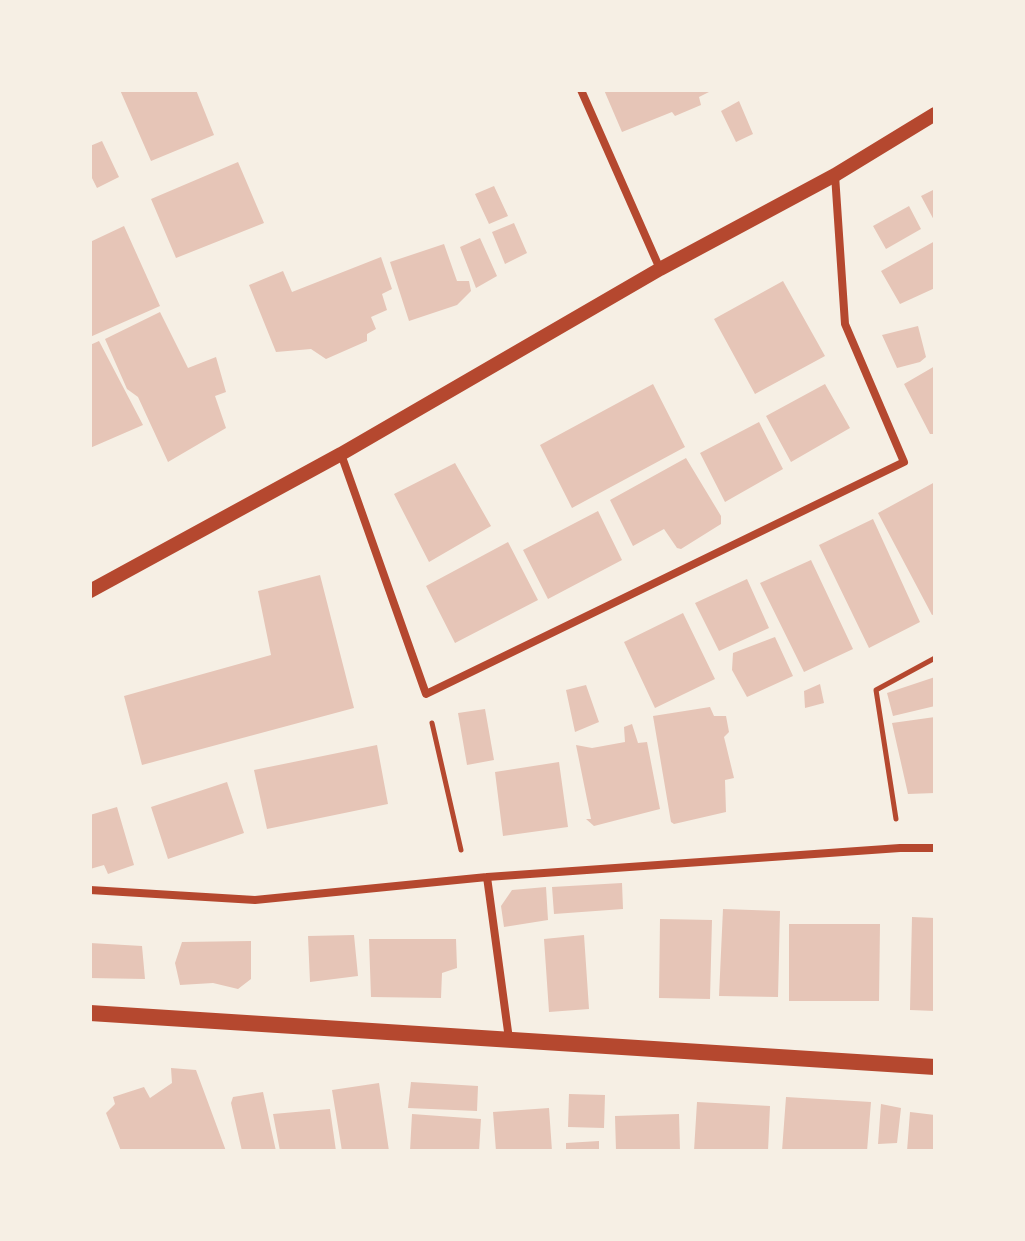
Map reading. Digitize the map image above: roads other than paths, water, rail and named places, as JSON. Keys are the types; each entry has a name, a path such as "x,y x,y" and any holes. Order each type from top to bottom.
{"main road":[{"path":"90,1013 935,1067"}],"street":[{"path":"581,90 660,269"},
{"path":"90,591 341,454 660,269 835,175 935,114"},
{"path":"341,454 426,694 904,462 845,324 835,175"},
{"path":"90,890 255,900 487,877 935,848"},
{"path":"487,877 509,1039"}]}
